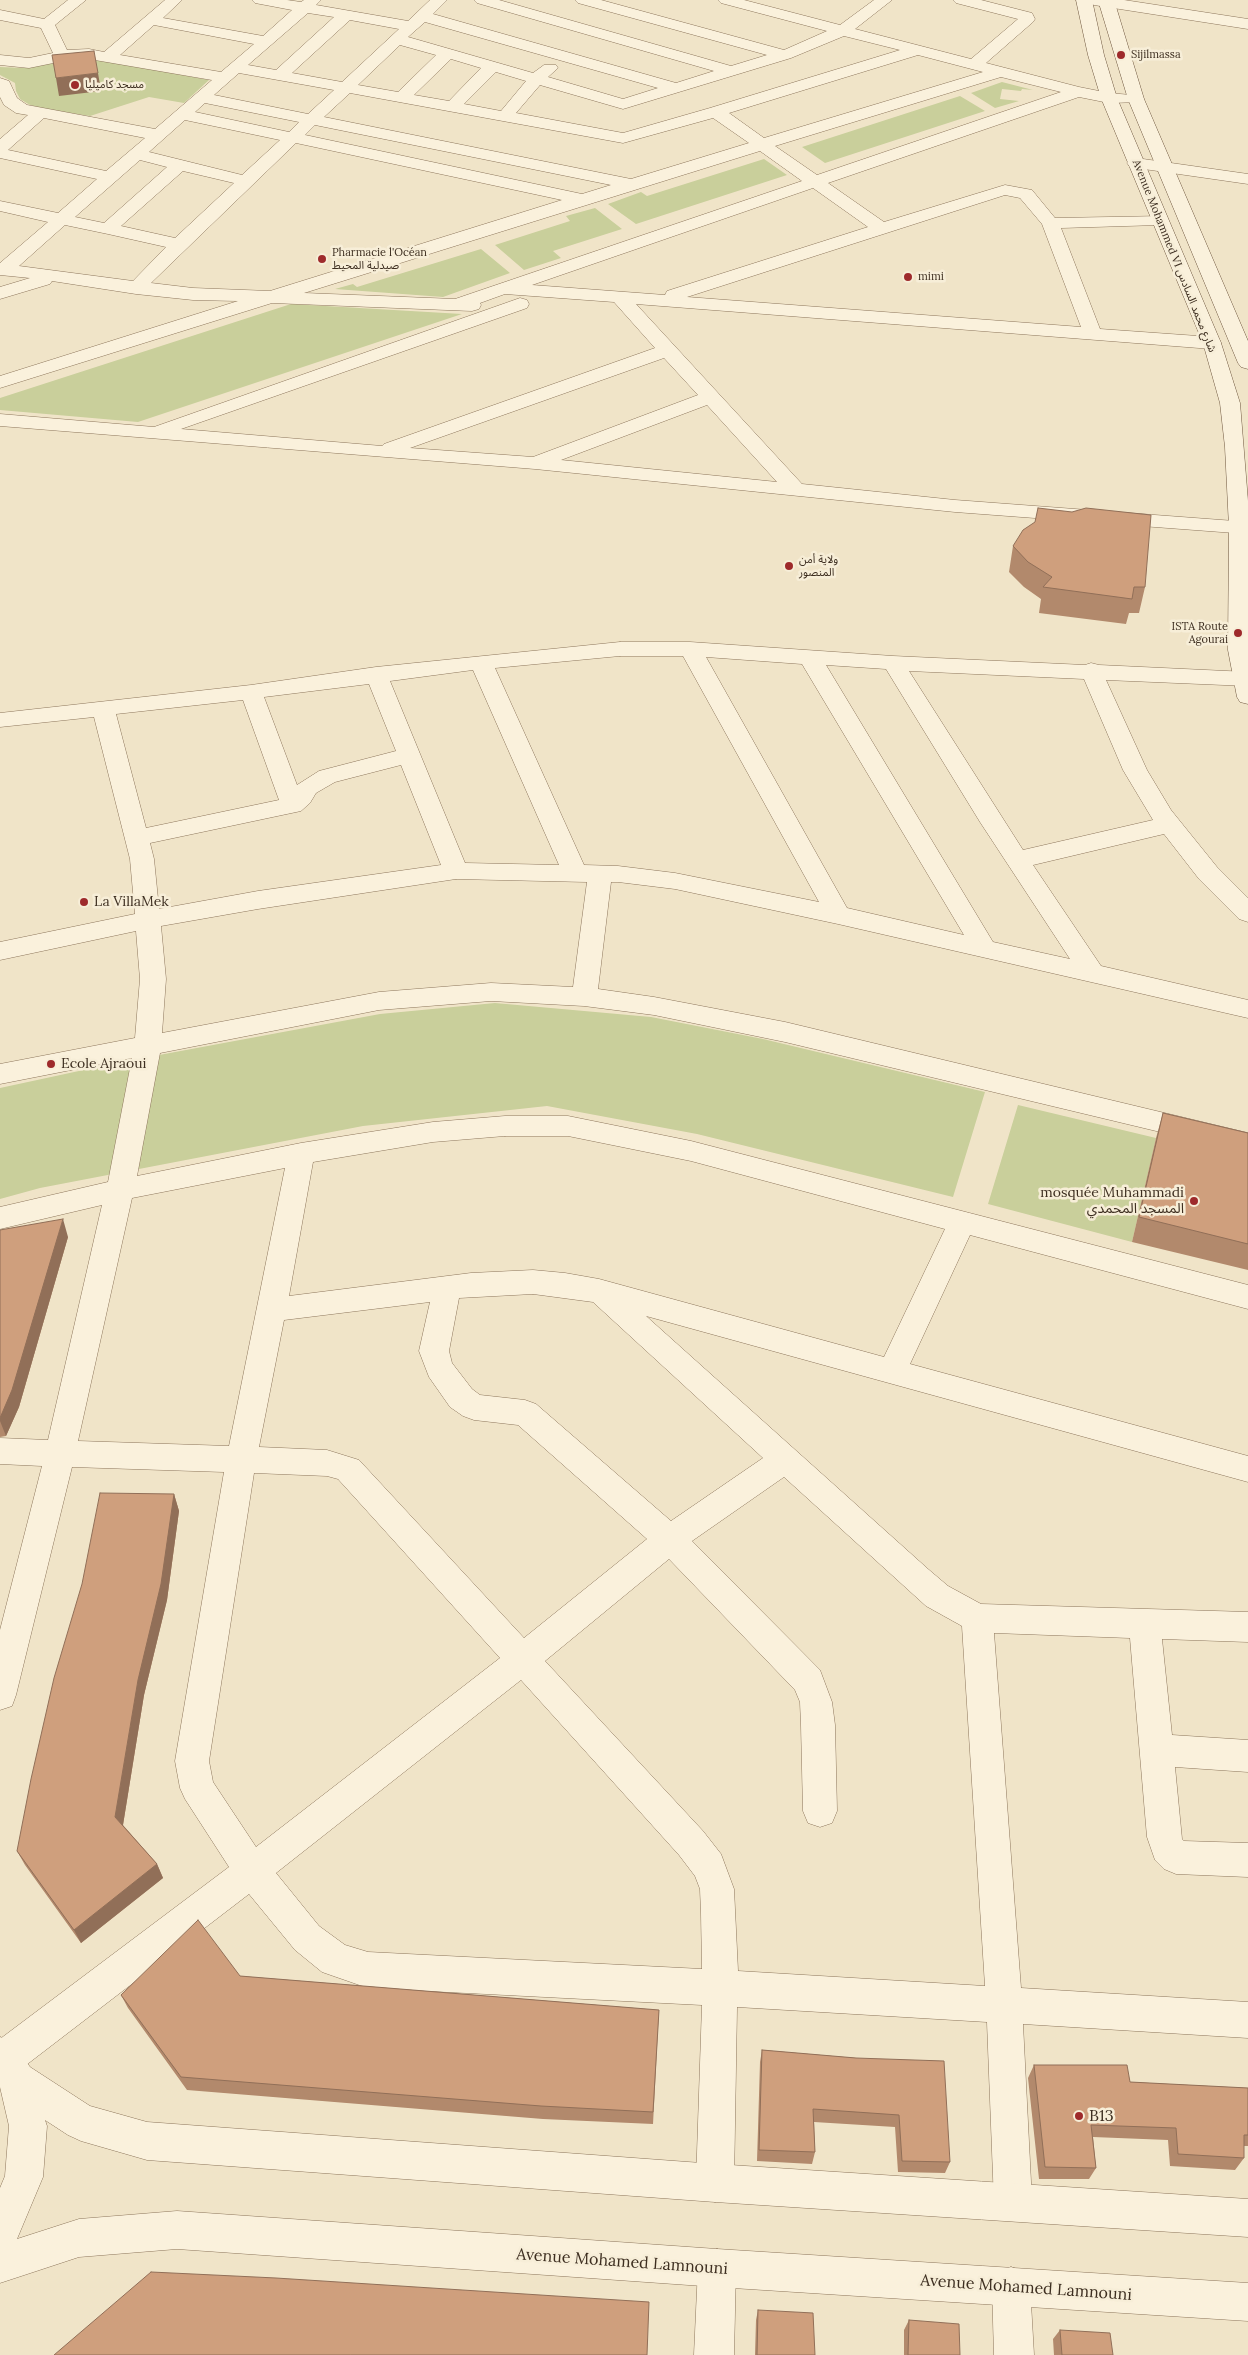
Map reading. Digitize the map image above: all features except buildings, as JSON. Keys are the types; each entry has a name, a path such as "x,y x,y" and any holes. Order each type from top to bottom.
{"street":[{"path":"0,15 48,24 78,0"},
{"path":"108,56 174,0"},
{"path":"260,0 309,4 346,15 417,21 563,57 676,88"},
{"path":"136,288 178,244 314,119 439,0"},
{"path":"482,0 594,33 736,79 763,97"},
{"path":"583,0 785,55"},
{"path":"505,116 538,78 638,0"},
{"path":"726,0 1078,92 1109,98 1136,99"},
{"path":"397,39 623,104 676,88 736,79 785,55 844,30 884,0"},
{"path":"961,0 1017,13 1026,16 1027,19 974,65"},
{"name":"Avenue Mohammed VI شارع محمد السادس","path":"1084,0 1096,55 1109,98 1212,343 1230,403 1244,528 1237,616 1239,650 1246,685"},
{"path":"1102,0 1248,24"},
{"name":"Avenue Mohammed VI شارع محمد السادس","path":"1102,0 1136,99 1248,363"},
{"path":"2,270 309,4"},
{"path":"280,75 346,15"},
{"path":"150,20 266,41"},
{"path":"48,24 62,56"},
{"path":"0,60 29,63 62,56 89,54 230,72 280,75 623,138 716,112 917,50"},
{"path":"402,97 447,54"},
{"path":"453,106 492,67"},
{"path":"0,382 632,184 1000,72"},
{"path":"0,83 3,84 5,101 22,109 39,114 158,135"},
{"path":"455,305 500,288 1078,92"},
{"path":"201,97 632,184"},
{"path":"716,112 880,228"},
{"path":"0,148 39,114"},
{"path":"182,114 584,199"},
{"path":"0,154 110,177"},
{"path":"136,154 245,181"},
{"path":"1136,163 1248,179"},
{"path":"108,229 180,164"},
{"path":"660,299 1005,190 1026,194 1050,222 1093,334"},
{"path":"0,206 178,244"},
{"path":"1050,222 1159,220"},
{"path":"2,270 193,294 455,305 520,304 632,312"},
{"path":"0,293 54,277"},
{"path":"500,288 1212,343"},
{"path":"618,296 794,488"},
{"path":"154,432 520,304"},
{"path":"380,452 668,350"},
{"path":"535,462 711,397"},
{"path":"0,420 380,452 535,462 956,506 1244,528"},
{"path":"0,720 251,692 376,674 620,649 690,649 893,663 1091,670 1246,685"},
{"path":"690,649 838,915"},
{"path":"810,658 983,946"},
{"path":"481,662 575,873"},
{"path":"893,663 1017,860 1092,972"},
{"path":"1091,670 1135,770 1170,824 1208,873 1248,913"},
{"path":"376,674 456,871"},
{"path":"251,692 292,805"},
{"path":"0,1695 60,1454 148,1045 153,979 142,859 103,709"},
{"path":"137,838 292,805 302,798 307,788 327,776 409,755"},
{"path":"1017,860 1170,824"},
{"path":"0,951 148,920 322,890 456,871 600,874 675,881 983,946 1248,1009"},
{"path":"584,997 600,874"},
{"path":"0,1074 379,1001 491,992 584,997 654,1006 785,1032 1248,1143"},
{"path":"0,1218 118,1190 301,1154 433,1132 505,1126 568,1126 691,1151 1248,1297"},
{"path":"301,1154 272,1310 241,1460 194,1739 192,1761 197,1788 252,1871 307,1938 335,1959 368,1970 720,1988 1248,2020"},
{"path":"892,1371 963,1221"},
{"path":"272,1310 447,1288 533,1282 599,1290 1248,1469"},
{"path":"447,1288 434,1351 439,1368 461,1398 474,1407 525,1413 670,1539 808,1680 816,1709 820,1811"},
{"path":"599,1290 786,1459 916,1580 937,1596 977,1618 1248,1627"},
{"path":"0,1451 327,1463 348,1469 691,1843 708,1866 718,1889 720,1988 715,2183"},
{"path":"7,2065 523,1659 670,1539 786,1459"},
{"path":"977,1618 1004,2005 1013,2202"},
{"path":"1146,1624 1164,1837 1167,1848 1176,1857 1248,1860"},
{"path":"1156,1750 1248,1756"},
{"path":"7,2065 81,2122 147,2141 715,2183 1248,2218"},
{"path":"0,2233 24,2177 28,2126 7,2065"},
{"name":"Avenue Mohamed Lamnouni","path":"0,2264 79,2238 178,2230 717,2268 1248,2302"},
{"path":"714,2355 717,2268"},
{"path":"1011,2286 1014,2355"}],"green space":[{"path":"102,60 209,80 184,103 149,97 90,116 30,105 20,99 15,83 0,75 0,67 23,68 50,63"},
{"path":"1002,82 1033,90 1002,89 1000,99 1019,101 995,108 971,93"},
{"path":"960,96 985,111 825,163 802,147"},
{"path":"764,159 787,175 636,224 608,204 641,192 647,196"},
{"path":"595,208 622,229 553,251 561,258 524,270 495,245 570,221 566,216"},
{"path":"481,249 510,273 443,297 335,289 353,284 357,287"},
{"path":"291,304 462,314 138,422 0,410 0,398"},
{"path":"495,1003 651,1017 763,1039 985,1092 953,1197 697,1134 547,1106 363,1126 40,1188 0,1199 0,1088 116,1063 380,1014"},
{"path":"1018,1105 1156,1138 1132,1242 988,1204"}],"place":[{"name":"Sijilmassa","path":"1121,55"},
{"name":"مسجد كاميليا","path":"75,85"},
{"name":"Pharmacie l'Océan صيدلية المحيط","path":"322,259"},
{"name":"mimi","path":"908,277"},
{"name":"ولاية أمن المنصور","path":"789,566"},
{"name":"ISTA Route Agourai","path":"1238,633"},
{"name":"La VillaMek","path":"84,902"},
{"name":"Ecole Ajraoui","path":"51,1064"},
{"name":"mosquée Muhammadi المسجد المحمدي","path":"1194,1201"},
{"name":"B13","path":"1079,2116"}]}
